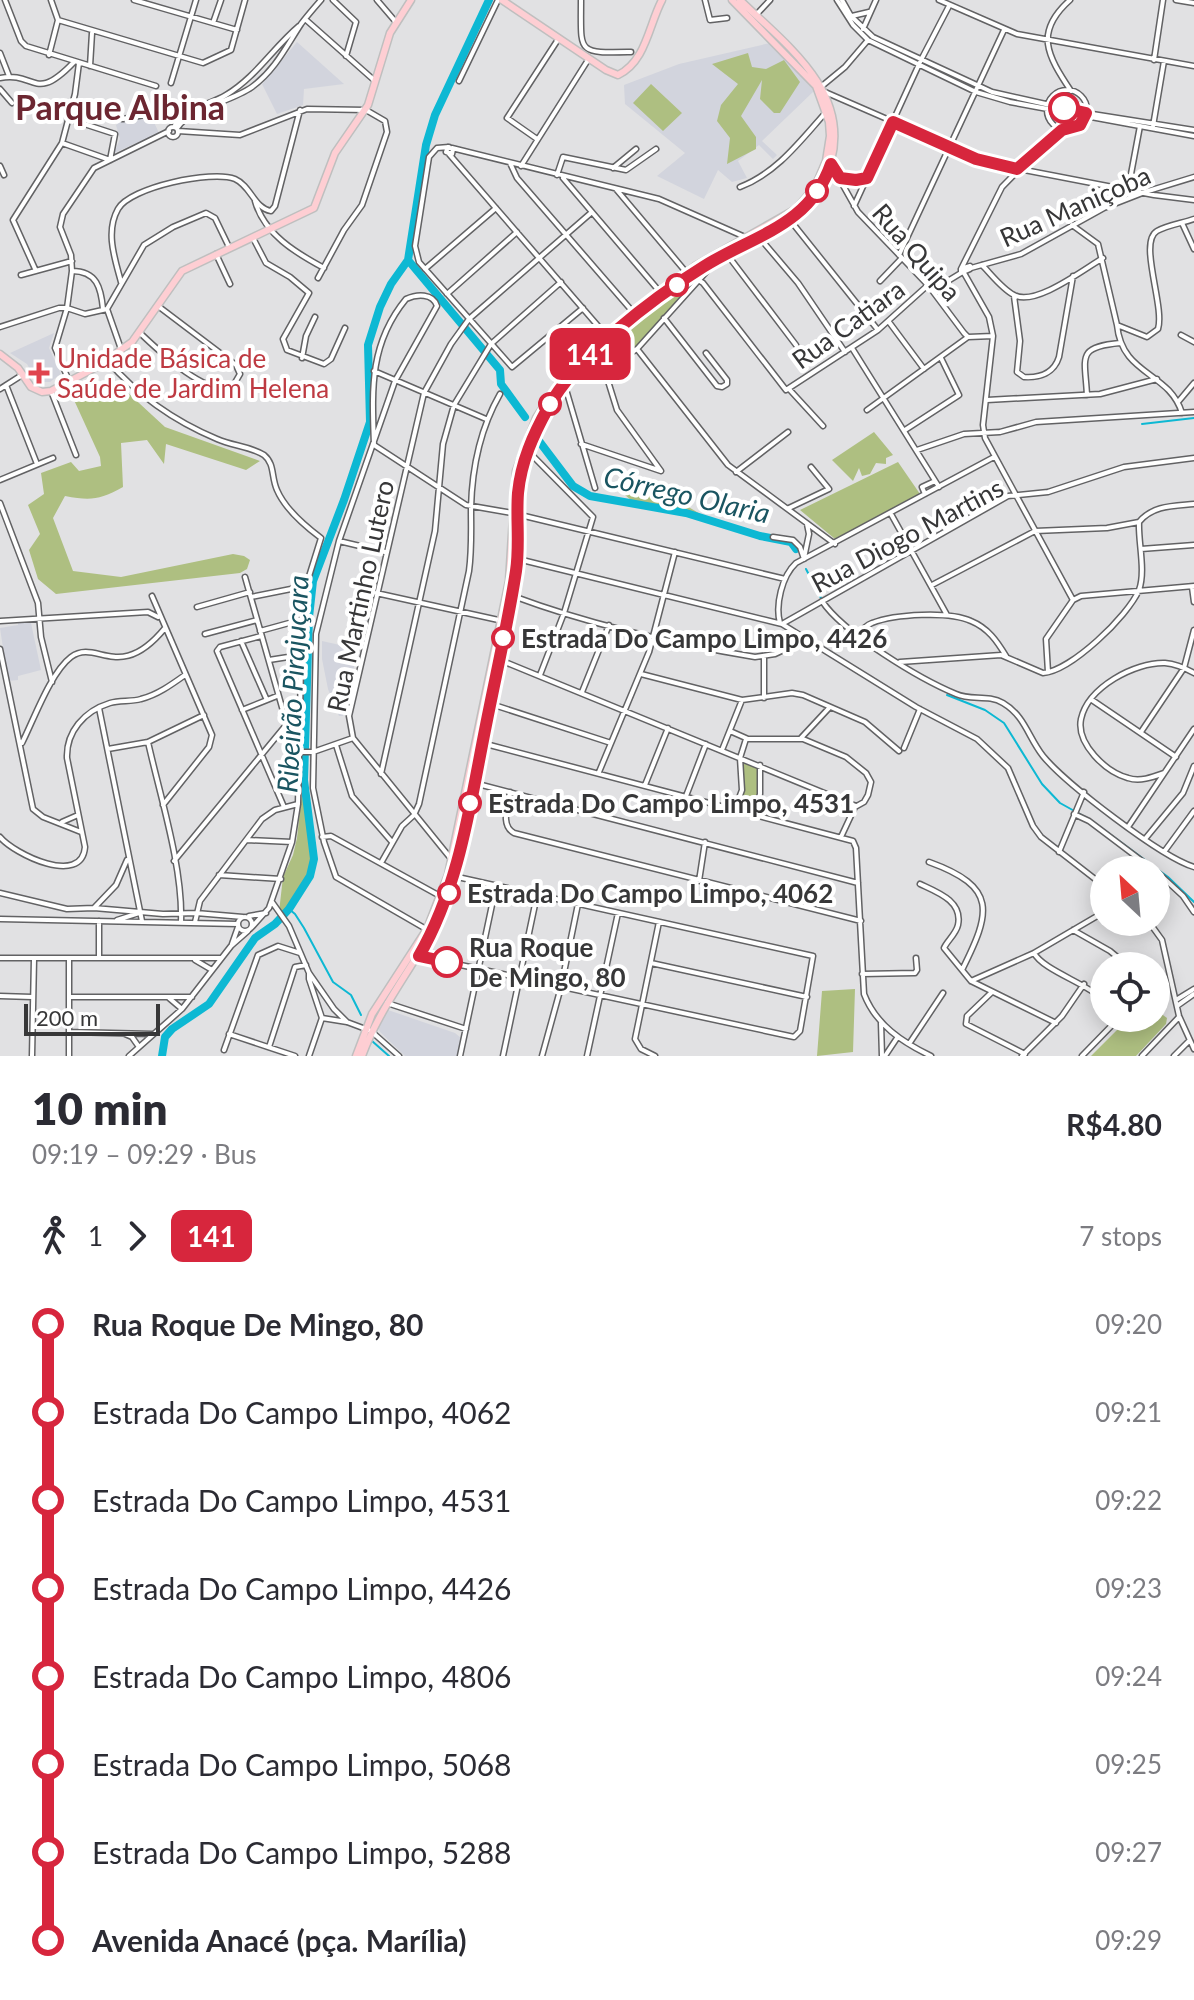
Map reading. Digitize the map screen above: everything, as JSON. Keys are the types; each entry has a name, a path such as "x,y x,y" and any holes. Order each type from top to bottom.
{"main road":[{"path":"0,354 18,368 35,390 51,391 122,351 140,333 179,273 314,208 335,153 366,110 395,21 411,0"},
{"path":"500,0 618,75 631,65 647,39 662,0"},
{"path":"369,1030 419,956 441,916 474,783 487,703 498,660 512,559 516,471 536,418 564,375 596,341 688,273 745,237 791,214 815,187 829,149 827,110 809,77 732,0"},
{"path":"359,1056 372,1014 427,929 451,876 511,595 517,559 515,514 520,477 527,450 549,405 585,359 688,273 790,220 814,197 831,164 835,131 832,111 823,89 804,63 740,0"},
{"path":"585,359 596,341"}],"street":[{"path":"5,0 23,44 49,55 156,86"},
{"path":"49,55 58,20 51,0"},
{"path":"134,0 237,30"},
{"path":"171,83 196,0"},
{"path":"213,23 221,0"},
{"path":"58,20 203,63 229,52 245,0"},
{"path":"94,168 170,134 185,119 247,90 267,74 284,54 305,19 321,0"},
{"path":"333,0 356,22 346,56"},
{"path":"377,0 395,21"},
{"path":"459,81 500,0"},
{"path":"581,0 582,44 591,52 631,52"},
{"path":"705,0 710,20 727,18"},
{"path":"756,15 770,0"},
{"path":"839,0 870,38"},
{"path":"839,0 853,25 870,38 977,89 1047,107 1194,133"},
{"path":"863,29 876,0"},
{"path":"939,0 1004,30 1047,41 1194,66"},
{"path":"1061,91 1059,74 1047,41 1048,26 1070,0"},
{"path":"1154,60 1163,0"},
{"path":"1176,0 1194,3"},
{"path":"854,206 920,62 950,5"},
{"path":"851,16 869,12"},
{"path":"305,19 375,81"},
{"path":"123,119 144,115 178,120 241,84 301,25"},
{"path":"880,281 901,257 1004,30"},
{"path":"90,66 92,32"},
{"path":"537,139 509,121 508,117 559,38"},
{"path":"870,38 823,89 988,163 1194,200"},
{"path":"279,48 284,54"},
{"path":"0,53 9,76"},
{"path":"600,66 606,53"},
{"path":"521,166 589,59"},
{"path":"1153,126 1164,61"},
{"path":"0,78 9,76 40,85 76,62"},
{"path":"36,271 13,220 62,143 69,119 76,62"},
{"path":"1059,74 1071,91 1082,97 1086,114"},
{"path":"241,84 247,90"},
{"path":"0,89 12,103"},
{"path":"1062,130 1048,118 1047,107 1053,95 1071,91"},
{"path":"177,129 240,135 300,110 366,110 382,118 388,127 362,205 344,230 318,278"},
{"path":"121,282 113,254 112,228 117,210 127,198 170,182 227,177 240,182 263,208 271,211 275,206 300,110"},
{"path":"740,187 760,178 776,165 827,110"},
{"path":"1086,114 1153,126"},
{"path":"962,272 1002,187 1047,141 1062,130 1075,128 1086,114"},
{"path":"69,119 115,134 110,160"},
{"path":"177,129 178,120"},
{"path":"1047,141 1054,126"},
{"path":"1131,197 1128,190 1140,126"},
{"path":"62,143 110,160"},
{"path":"612,169 636,149"},
{"path":"559,176 561,161 566,157 612,169 630,169 656,149"},
{"path":"450,150 458,164 605,334"},
{"path":"583,308 515,366 510,366 490,346 417,259 415,246 428,161 435,152 462,150 668,203 745,237"},
{"path":"69,382 55,348 67,308 72,271 61,220 94,168 97,155"},
{"path":"510,163 517,178 634,312"},
{"name":"Rua Quipa","path":"831,164 854,206 933,290 968,337 993,336"},
{"path":"0,166 4,175"},
{"path":"559,176 660,292"},
{"name":"Rua Maniçoba","path":"971,267 1030,250 1072,225 1131,197 1194,177"},
{"path":"840,178 867,178"},
{"path":"1163,196 1162,191 1167,185"},
{"path":"616,189 688,273 698,279 788,390 823,426"},
{"path":"1153,189 1163,196"},
{"path":"254,199 270,228 287,245 325,268"},
{"path":"425,269 496,208"},
{"name":"Rua Martinho Lutero","path":"452,860 353,738 349,716 424,393 468,321 592,212"},
{"path":"0,327 52,310 67,308 85,314 105,309 151,239 203,214 212,215 229,247"},
{"path":"1117,325 1147,337 1158,329 1161,315 1149,252 1150,239 1158,230 1194,219"},
{"path":"790,220 878,330"},
{"path":"1182,223 1194,249"},
{"path":"1072,225 1094,239 1103,258 1120,343 1129,359 1157,379 1178,402 1182,413"},
{"path":"447,294 517,232"},
{"path":"252,236 266,263 309,293 283,339 287,350 302,358 327,363 345,328"},
{"path":"759,237 798,283 845,352"},
{"path":"933,290 971,267 969,253"},
{"path":"216,254 230,284"},
{"path":"585,359 603,365 618,361 637,349 723,255 796,345"},
{"path":"1014,296 1040,295 1103,258"},
{"path":"21,275 72,261"},
{"path":"982,265 1014,296 1020,341 1017,372 1024,377 1040,376 1054,368 1059,357 1073,276"},
{"path":"72,271 90,274 98,282 122,351"},
{"path":"962,272 989,317 993,336 983,432 1014,495 1073,600"},
{"path":"381,775 435,531 443,444 454,405 490,346 561,282"},
{"name":"Rua Catiara","path":"788,390 889,322 928,285"},
{"path":"374,445 374,371 380,343 403,302 410,297 426,296 437,304 395,381 374,445 339,541 316,634 311,752 318,817 336,877 427,929"},
{"path":"140,333 184,372 221,388 233,386 240,374 236,365 158,306"},
{"path":"302,358 306,336 315,317"},
{"path":"664,318 717,386 722,387 727,380 706,353"},
{"path":"889,322 924,369"},
{"path":"1181,335 1194,342"},
{"path":"867,410 968,337"},
{"path":"1087,395 1085,359 1088,351 1095,346 1120,343"},
{"path":"852,348 939,487"},
{"path":"637,349 736,472 835,544"},
{"path":"905,431 959,395 941,358"},
{"path":"107,360 133,389 161,409 216,439 259,451 270,460 275,486 283,501 321,538 306,586 302,620 298,804 292,842 281,879 268,911 231,946 182,1009 130,1056"},
{"path":"581,444 661,471 617,410 603,365"},
{"path":"374,371 486,419"},
{"path":"0,389 22,375"},
{"path":"987,400 1087,395 1123,390 1157,379"},
{"path":"564,383 595,488"},
{"path":"1178,402 1194,383"},
{"path":"6,385 37,464"},
{"path":"51,391 76,455"},
{"path":"381,863 419,804 471,557 471,507 478,448 486,419 500,394"},
{"path":"375,410 385,412"},
{"path":"917,450 964,434 1000,432 1036,422 1194,412"},
{"path":"736,472 788,432"},
{"path":"374,445 471,507 515,514 785,579"},
{"path":"527,450 593,516 564,613 540,675"},
{"path":"645,467 652,457"},
{"path":"781,624 777,612 791,567 994,457"},
{"path":"0,480 53,458"},
{"name":"Rua Diogo Martins","path":"781,624 1014,495 1048,492 1124,467 1194,458"},
{"path":"789,508 828,490 829,486 811,467"},
{"path":"925,495 922,487 935,481"},
{"path":"0,503 38,603 41,637 52,682"},
{"path":"932,585 1035,531 1107,528 1139,522 1160,508 1194,504"},
{"path":"891,514 947,615"},
{"path":"804,559 809,534 806,521"},
{"path":"899,663 1006,656 1037,671 1048,673 1063,667 1087,649 1139,591 1139,522"},
{"path":"773,537 793,540 800,547 804,559"},
{"path":"339,541 385,552"},
{"path":"1140,549 1194,545"},
{"path":"599,773 641,674 675,552"},
{"path":"517,559 781,624 920,709 977,739 1002,761 1016,782 1035,829 1090,875"},
{"path":"245,577 289,735 298,752"},
{"path":"197,607 250,594 306,586"},
{"path":"1048,673 1046,639 1073,600 1081,596 1193,586 1194,602"},
{"path":"376,593 504,621"},
{"path":"511,595 609,625 764,658 807,639"},
{"path":"152,596 212,735 209,747 163,805"},
{"path":"822,601 835,617 858,636 899,663 954,694 995,699 1008,706 1025,723 1043,756 1083,795 1164,852 1194,867"},
{"path":"0,621 148,612 160,619"},
{"path":"764,618 777,612"},
{"path":"858,636 872,623 947,615 964,618 980,626 995,638 1006,656"},
{"path":"205,634 257,620"},
{"path":"284,807 217,651 220,647 302,620"},
{"path":"582,692 609,625"},
{"path":"21,745 52,682 75,654 82,652 127,658 142,651 165,628"},
{"path":"1141,732 1184,668 1194,630"},
{"path":"241,641 266,698"},
{"path":"0,649 33,809 43,817 82,832"},
{"path":"269,660 301,655"},
{"path":"764,658 764,698"},
{"path":"498,660 856,806"},
{"path":"1164,773 1147,779 1126,778 1099,761 1087,744 1081,719 1092,700 1131,670 1165,663 1194,673"},
{"path":"641,674 742,700 797,694 865,722 901,750 920,709"},
{"path":"0,837 18,852 64,867 73,866 83,858 85,847 66,748 76,725 99,708 151,696 185,675"},
{"path":"242,710 278,695"},
{"path":"722,750 742,700"},
{"path":"1092,700 1176,757"},
{"path":"487,703 611,743"},
{"path":"801,738 830,707"},
{"path":"99,708 142,922"},
{"path":"108,749 148,742 204,715"},
{"path":"174,861 286,725"},
{"path":"645,785 668,728"},
{"path":"1128,827 1194,729"},
{"path":"730,731 746,739 801,738 846,757 870,777 866,799 856,806 841,837"},
{"path":"289,735 299,734"},
{"path":"298,752 311,752 353,738"},
{"path":"735,809 742,790 740,758 746,739"},
{"path":"148,742 174,861 181,922"},
{"path":"482,743 841,837 856,844 862,974 867,1002 881,1023 897,1037 922,1054 931,1056"},
{"path":"686,796 706,744"},
{"path":"336,745 352,796 392,842"},
{"path":"754,814 760,794 760,765"},
{"path":"1145,839 1183,793 1194,766"},
{"path":"474,783 858,883"},
{"path":"510,792 505,821 514,833 861,921"},
{"path":"1059,852 1083,795"},
{"path":"181,905 192,907 198,903 264,817 298,804"},
{"path":"1164,852 1194,811"},
{"path":"1074,813 1135,856"},
{"path":"59,823 78,815"},
{"path":"318,817 331,836 442,897"},
{"path":"71,828 72,819"},
{"path":"322,837 331,836"},
{"path":"246,840 292,842"},
{"path":"699,881 705,842"},
{"path":"94,908 116,885 128,858"},
{"path":"929,862 968,879 982,901 981,931 962,970"},
{"path":"219,875 281,879"},
{"path":"419,956 796,1036 800,1031 814,957 451,876"},
{"path":"920,884 946,897 956,911 958,925 944,948 971,981 1056,1023"},
{"path":"1170,884 1194,912"},
{"path":"460,1056 496,886"},
{"path":"0,893 67,909 245,917 268,911 278,913"},
{"path":"503,1056 537,895"},
{"path":"272,902 285,920 309,973 347,1022"},
{"path":"195,922 198,903"},
{"path":"198,903 207,914"},
{"path":"542,1056 561,987 578,904"},
{"path":"115,909 135,922"},
{"path":"115,921 142,912"},
{"path":"587,1056 618,913"},
{"path":"231,946 238,925 245,917"},
{"path":"245,917 252,922 249,930"},
{"path":"0,919 195,922 238,925 243,931 249,930"},
{"path":"971,981 1034,953 1090,920"},
{"path":"99,921 99,959"},
{"path":"655,1056 641,1049 635,1039 659,922"},
{"path":"1073,930 1111,952"},
{"path":"1159,936 1179,1016 1194,1049"},
{"path":"224,1050 258,955 278,946 300,953"},
{"path":"1034,953 1041,962 1090,989"},
{"path":"0,958 221,958"},
{"path":"69,958 69,1056"},
{"path":"862,974 915,973 916,958"},
{"path":"32,1056 34,959"},
{"path":"189,959 212,970"},
{"path":"651,963 807,997"},
{"path":"269,1047 295,967 306,965"},
{"path":"309,973 322,1018 309,1056"},
{"path":"993,992 967,1016 966,1024 1023,1055 1056,1023 1084,984"},
{"path":"1176,1004 1194,992"},
{"path":"909,1044 943,993"},
{"path":"0,996 32,997"},
{"path":"71,997 193,997"},
{"path":"167,997 182,1009"},
{"path":"387,1003 466,1029"},
{"path":"1142,1056 1179,1016"},
{"path":"322,1018 369,1030 399,1056"},
{"path":"881,1023 884,1056"},
{"path":"70,1032 154,1034"},
{"path":"1082,1056 1105,1032"},
{"path":"119,1033 132,1037 139,1047"},
{"path":"229,1034 295,1056"},
{"path":"884,1056 897,1037"},
{"path":"1174,1056 1190,1040"}],"shaded area":[{"path":"297,42 344,84 304,89 303,105 277,114 262,84"},
{"path":"770,43 799,70 814,91 762,141 777,155 773,159 759,145 738,161 747,178 732,182 718,170 704,199 657,176 685,153 625,104 624,85 679,64"},
{"path":"138,118 152,118 159,133 114,153 120,139 116,125"},
{"path":"54,333 49,348 61,374 50,382 37,382 27,364 10,353"},
{"path":"31,623 41,670 8,681 0,628"},
{"path":"322,641 358,649 343,716 339,716 328,689"},
{"path":"388,1010 455,1033 461,1038 457,1056 405,1056 378,1027"}],"green space":[{"path":"748,53 752,67 766,69 784,60 800,82 780,113 774,113 760,99 762,80 741,116 756,137 756,149 727,164 730,138 717,121 721,105 738,84 712,64"},
{"path":"651,84 682,113 663,131 633,103"},
{"path":"684,280 693,284 665,319 630,353 605,364 586,360"},
{"path":"111,385 126,391 165,427 260,461 246,470 166,444 164,464 147,440 121,443 123,487 95,498 65,496 53,518 73,571 121,577 233,554 250,560 247,569 240,573 56,594 38,579 29,550 40,534 28,505 44,494 41,473 71,462 79,471 101,466 100,457 74,400 85,401"},
{"path":"874,432 893,455 886,458 886,464 876,463 870,474 862,476 859,468 853,481 832,460"},
{"path":"898,462 920,494 835,539 800,510"},
{"path":"656,484 661,486 656,494 664,501 670,496 707,518 692,517 631,500 625,495 628,487 647,492"},
{"path":"740,761 760,767 760,793 754,810 738,808 742,790"},
{"path":"302,793 312,861 306,883 284,915 279,912 283,877 297,838"},
{"path":"855,989 853,1052 817,1056 822,991"},
{"path":"1115,1032 1158,1032 1136,1056 1091,1056"}],"waterway":[{"name":"Ribeirão Pirajuçara","path":"162,1056 165,1037 209,1004 255,938 289,909 310,876 314,859 304,780 313,581 370,422 368,345 380,307 408,260 426,145 435,115 489,0"},
{"name":"Córrego Olaria","path":"408,260 500,370 501,384 525,417"},
{"path":"1142,424 1194,418"},
{"name":"Córrego Olaria","path":"539,441 573,486 590,496 686,513 760,536 791,542 796,549"},
{"name":"Córrego Olaria","path":"806,569 822,600"},
{"name":"Córrego Olaria","path":"947,695 985,710 1004,723 1042,784 1060,803 1087,818"},
{"name":"Córrego Olaria","path":"1092,821 1168,877 1194,902"},
{"path":"289,909 304,928 333,982 351,995 361,1015"},
{"path":"372,1041 389,1056"}],"bus line":[{"name":"141","path":"447,962 419,956 447,900 460,852 516,573 518,495 523,463 533,436 564,383 608,338 690,275 773,230 804,209 814,197 831,164 840,178 867,178 893,122 976,159 1017,169 1062,130 1075,128 1084,120 1086,113 1064,108"}],"place":[{"name":"Unidade Básica de Saúde de Jardim Helena","path":"39,373"},
{"name":"Estrada Do Campo Limpo, 4426","path":"503,638"},
{"name":"Estrada Do Campo Limpo, 4531","path":"470,803"},
{"name":"Estrada Do Campo Limpo, 4062","path":"449,893"},
{"name":"Rua Roque De Mingo, 80","path":"447,962"}],"district":[{"name":"Parque Albina","path":"120,106"}]}
